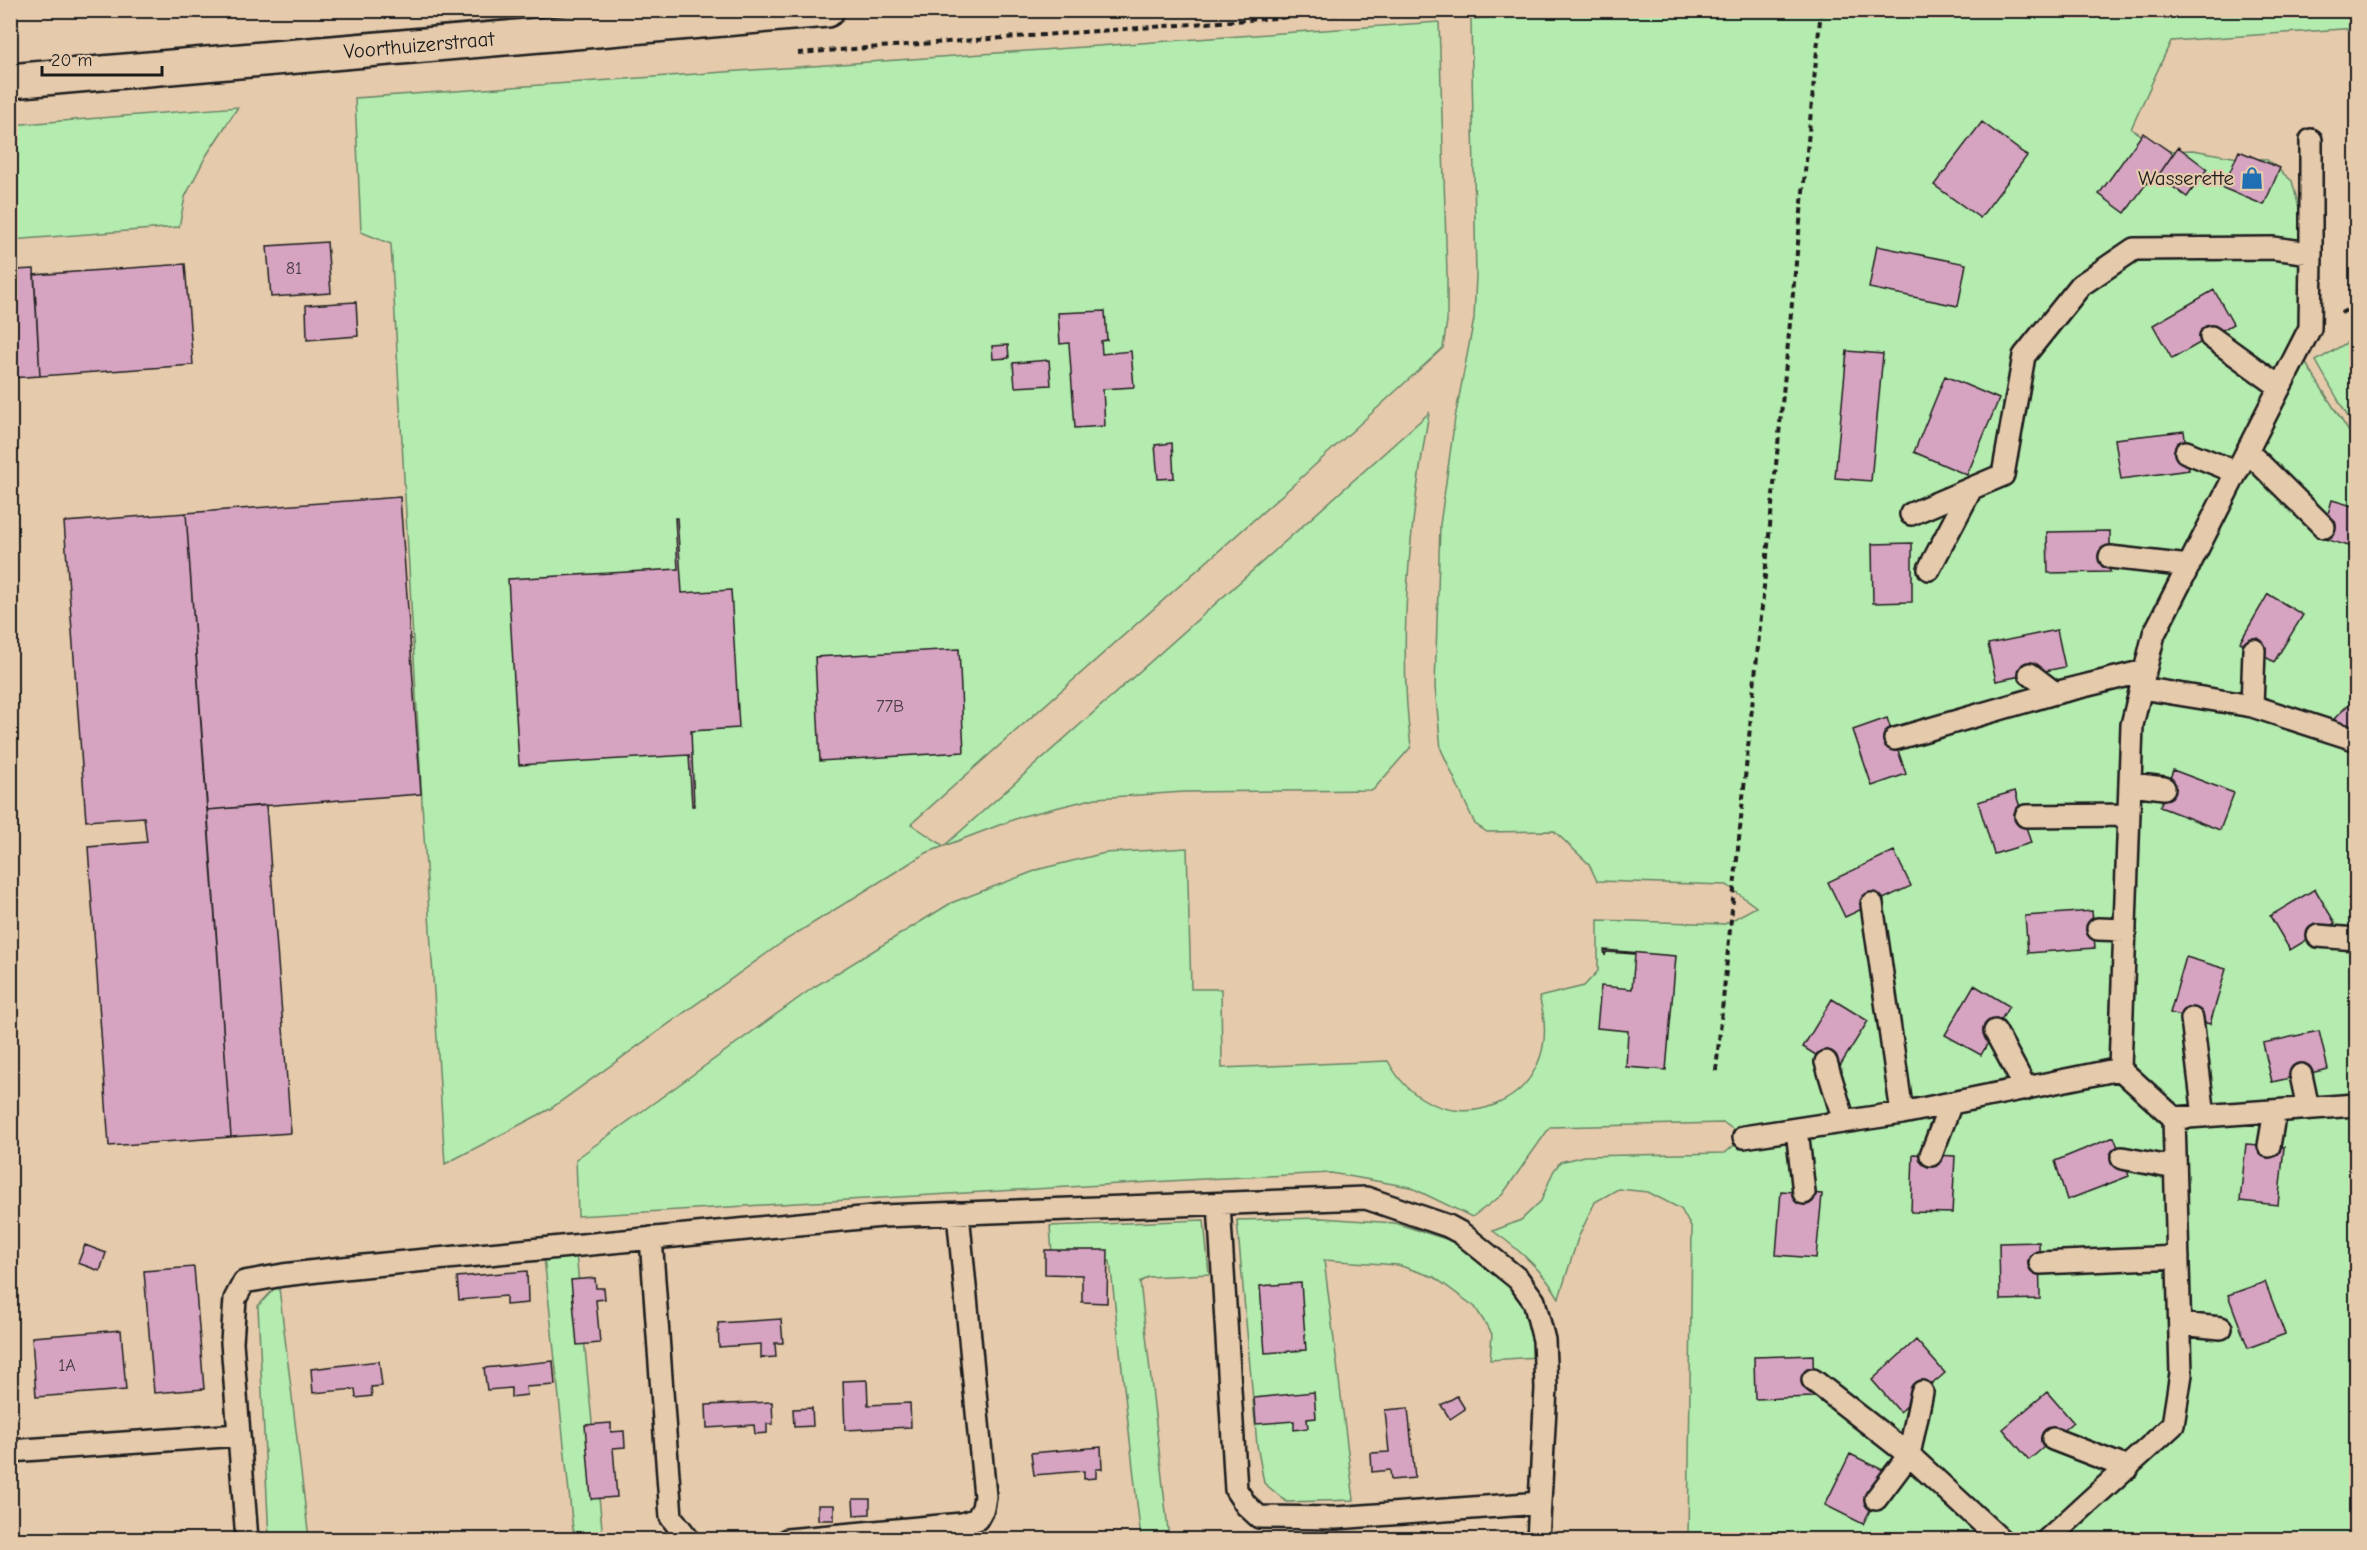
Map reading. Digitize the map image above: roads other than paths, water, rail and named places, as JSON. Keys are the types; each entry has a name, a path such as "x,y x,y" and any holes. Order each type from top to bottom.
{"main road":[{"name":"Voorthuizerstraat","path":"10,81 827,10"}],"lane":[{"path":"2047,1539 2173,1425 2181,1374 2174,1118 2121,1069 2133,725 2154,634 2310,328 2311,140"},
{"path":"1911,514 2003,475 2024,356 2081,285 2133,249 2272,248 2311,253"},
{"path":"2211,337 2280,387"},
{"path":"2247,451 2324,527"},
{"path":"2186,452 2236,472"},
{"path":"1929,569 1971,489"},
{"path":"2110,557 2189,566"},
{"path":"2252,706 2254,650"},
{"path":"2030,674 2055,693"},
{"path":"1895,739 2055,693 2143,679 2252,706 2354,739"},
{"path":"2131,784 2164,788"},
{"path":"2026,816 2129,815"},
{"path":"1872,904 1902,1113"},
{"path":"2098,929 2125,930"},
{"path":"2318,936 2356,939"},
{"path":"2192,1019 2204,1116"},
{"path":"1995,1031 2026,1089"},
{"path":"1826,1062 1844,1122"},
{"path":"1744,1137 1902,1113 2121,1069"},
{"path":"2301,1076 2308,1108"},
{"path":"1930,1155 1951,1103"},
{"path":"2174,1118 2356,1105"},
{"path":"2269,1146 2275,1111"},
{"path":"1797,1129 1804,1193"},
{"path":"2122,1158 2175,1168"},
{"path":"247,1539 232,1342 235,1299 244,1282 343,1268 882,1216 1366,1198 1448,1226 1461,1233 1518,1279 1534,1300 1544,1340 1546,1388 1538,1539"},
{"path":"1219,1204 1236,1490 1246,1505 1259,1516 1336,1518 1540,1503"},
{"path":"787,1539 962,1524 977,1519 983,1508 985,1496 958,1213"},
{"path":"651,1238 671,1517 689,1539"},
{"path":"2040,1263 2178,1257"},
{"path":"2180,1324 2221,1328"},
{"path":"1813,1380 1909,1455 2001,1539"},
{"path":"1876,1499 1909,1455 1922,1392"},
{"path":"10,1451 238,1435"},
{"path":"2053,1439 2128,1468"}],"place":[{"name":"Wasserette","path":"2252,178"}]}
